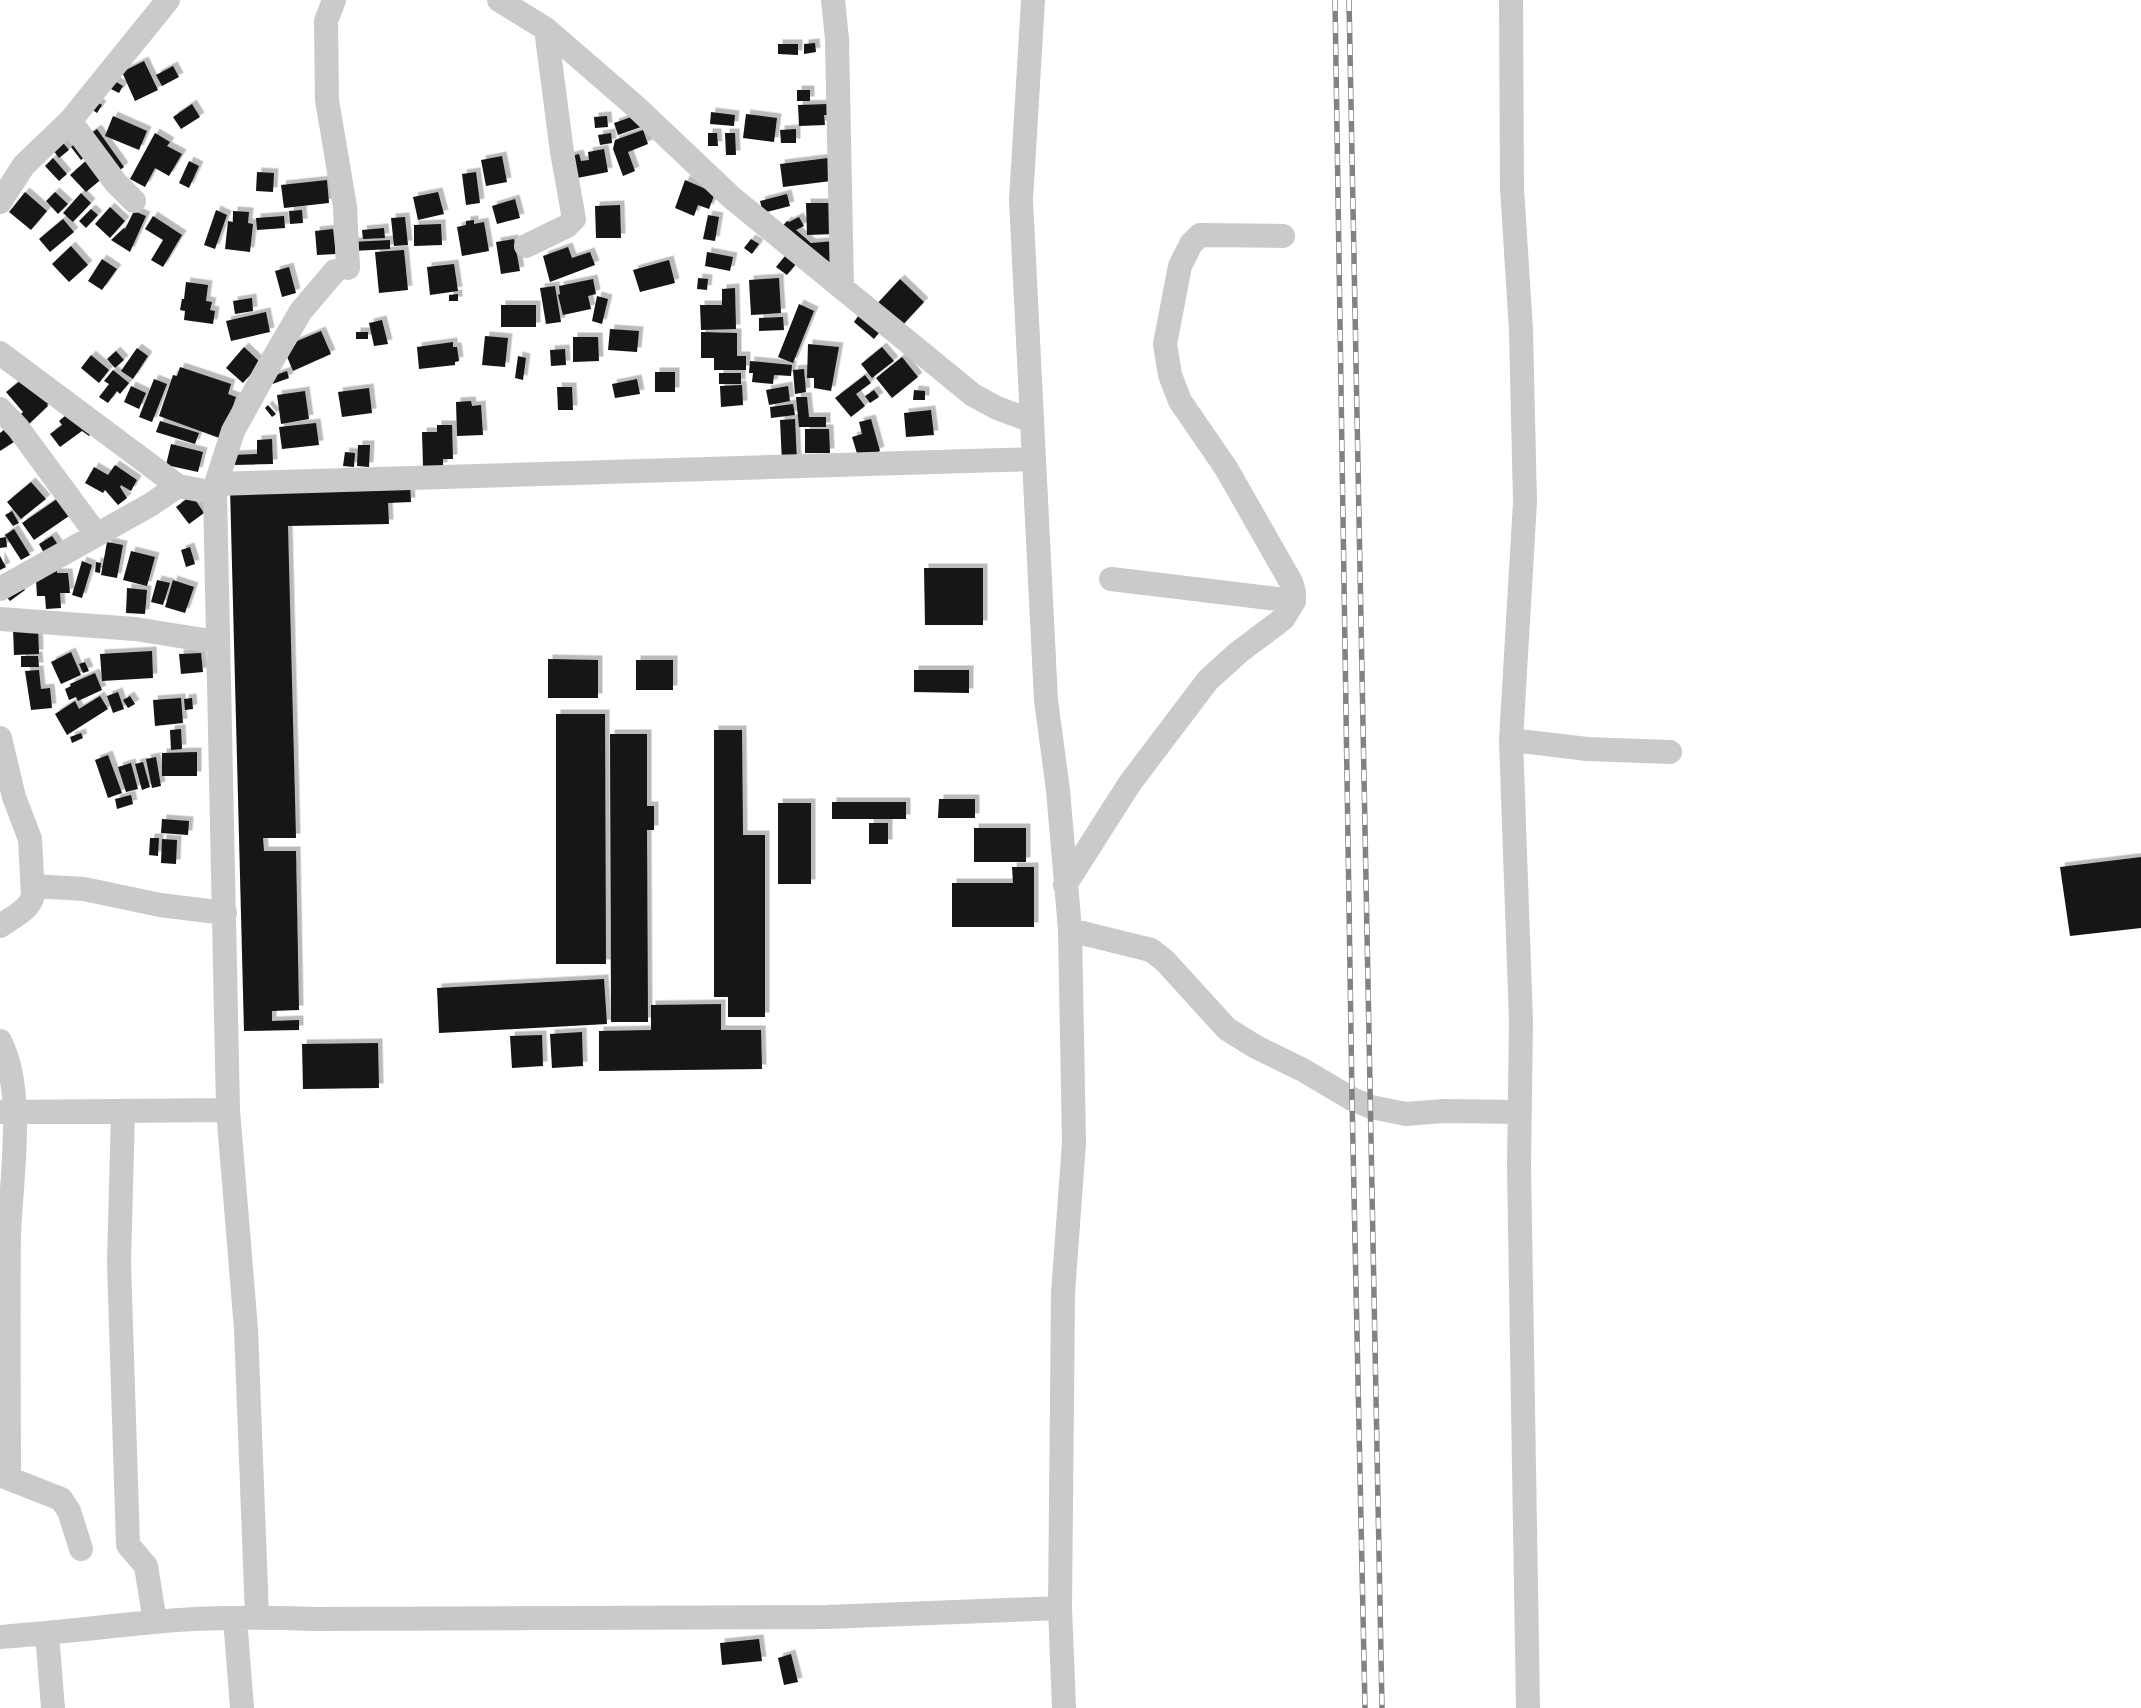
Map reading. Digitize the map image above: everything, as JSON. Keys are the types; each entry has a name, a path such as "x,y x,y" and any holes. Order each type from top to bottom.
{"street":[{"path":"0,202 24,165 70,120 168,0"},
{"path":"242,1708 246,1617 246,1329 228,1110 215,489 233,431 301,311 341,270 345,207 327,100 326,21 334,0"},
{"path":"499,0 546,28 635,106 731,197 973,395 997,408 1032,421"},
{"path":"834,0 837,39 842,287"},
{"path":"1034,0 1021,200 1046,700 1058,790 1070,930 1074,1143 1063,1293 1060,1608 1064,1708"},
{"path":"1511,0 1512,188 1521,330 1524,502 1511,740 1521,1021 1520,1112 1528,1708"},
{"path":"526,246 567,226 574,219 562,152 546,28"},
{"path":"70,120 116,183 134,201"},
{"path":"1065,885 1130,783 1208,680 1239,652 1283,619 1294,601 1291,582 1226,468 1180,401 1170,375 1165,344 1180,266 1191,244 1200,235 1283,236"},
{"path":"0,353 178,486 215,489 1033,459"},
{"path":"0,409 18,428 96,534"},
{"path":"0,589 150,505 178,486"},
{"path":"1112,579 1294,601"},
{"path":"0,619 134,629 217,642"},
{"path":"0,738 7,796 30,839 33,886 32,902 0,926"},
{"path":"1511,740 1587,749 1670,752"},
{"path":"33,886 84,889 160,905 225,913"},
{"path":"1070,930 1151,950 1165,961 1227,1030 1256,1047 1303,1070 1352,1099 1371,1107 1406,1114 1443,1111 1520,1112"},
{"path":"0,1041 13,1082 8,1112 9,1235 4,1476 61,1498 81,1549"},
{"path":"8,1112 228,1110"},
{"path":"123,1112 118,1263 128,1545 146,1566 154,1622"},
{"path":"0,1637 47,1634 154,1622 246,1617 314,1619 817,1617 1060,1608"},
{"path":"47,1634 53,1708"}],"building":[{"path":"815,43 816,52 804,54 804,44"},
{"path":"778,44 798,44 798,55 778,54"},
{"path":"144,61 158,90 135,101 122,72"},
{"path":"173,66 179,77 162,86 156,75"},
{"path":"111,79 123,86 119,93 107,87"},
{"path":"797,90 810,90 810,101 797,101"},
{"path":"92,99 102,105 97,113 87,106"},
{"path":"192,104 200,117 181,129 173,117"},
{"path":"829,104 829,115 824,115 825,125 799,126 798,105"},
{"path":"711,112 735,115 734,126 710,124"},
{"path":"746,114 777,118 774,142 743,138"},
{"path":"637,115 641,127 618,135 614,123"},
{"path":"113,116 147,131 139,150 105,136"},
{"path":"607,116 608,127 595,128 594,117"},
{"path":"97,129 124,167 113,175 86,137"},
{"path":"796,129 796,143 781,143 780,130"},
{"path":"643,130 648,144 628,152 635,171 623,176 613,149 615,140"},
{"path":"155,133 170,142 167,146 182,154 169,176 155,168 145,187 130,179"},
{"path":"611,133 612,143 600,145 598,135"},
{"path":"708,133 717,133 718,146 708,146"},
{"path":"725,133 735,133 736,155 726,155"},
{"path":"60,139 69,150 59,158 50,146"},
{"path":"79,140 90,153 81,160 71,147"},
{"path":"604,149 608,172 572,179 567,157 579,154 581,161 589,160 588,152"},
{"path":"502,156 507,182 486,186 481,160"},
{"path":"53,158 67,174 59,181 45,166"},
{"path":"828,158 831,181 783,187 780,164"},
{"path":"88,159 104,177 86,192 70,175"},
{"path":"189,161 199,166 189,188 179,183"},
{"path":"257,172 274,173 273,192 256,191"},
{"path":"476,172 480,203 466,205 462,174"},
{"path":"327,180 329,203 284,208 281,185"},
{"path":"685,180 715,193 709,209 698,205 694,216 675,208"},
{"path":"25,192 47,211 31,230 9,212"},
{"path":"55,192 68,204 58,214 46,201"},
{"path":"438,192 444,214 418,220 413,197"},
{"path":"81,193 91,203 73,222 63,213"},
{"path":"787,194 790,206 763,213 760,201"},
{"path":"515,199 520,218 497,224 492,206"},
{"path":"806,203 836,203 836,234 807,235"},
{"path":"620,205 621,238 596,238 595,206"},
{"path":"110,207 125,221 110,238 95,224"},
{"path":"91,209 98,215 86,228 79,221"},
{"path":"216,210 227,215 215,249 204,245"},
{"path":"302,210 303,223 290,224 289,211"},
{"path":"134,211 146,216 130,252 111,240 125,229"},
{"path":"233,211 249,212 248,223 253,224 250,252 225,249 228,221 233,222"},
{"path":"708,215 719,217 715,241 703,239"},
{"path":"153,216 182,235 163,267 151,260 163,240 145,229"},
{"path":"284,216 285,228 257,230 256,218"},
{"path":"405,217 408,245 394,246 391,218"},
{"path":"799,217 804,226 796,230 811,243 835,241 836,268 780,229 787,221 789,222"},
{"path":"63,219 74,232 50,252 39,239"},
{"path":"474,220 474,224 484,222 489,251 462,256 457,227 466,225 466,221"},
{"path":"441,224 442,245 414,246 414,225"},
{"path":"384,228 385,238 363,239 362,230"},
{"path":"333,229 336,254 317,255 315,231"},
{"path":"514,239 520,271 501,274 496,242"},
{"path":"751,239 759,244 752,254 744,248"},
{"path":"390,240 390,249 353,251 352,242"},
{"path":"71,246 88,265 69,282 52,264"},
{"path":"568,247 572,258 590,252 595,265 550,282 543,256"},
{"path":"404,250 408,290 379,293 375,252"},
{"path":"707,252 733,257 730,271 705,266"},
{"path":"785,256 796,264 787,275 776,267"},
{"path":"102,259 117,269 102,290 88,281"},
{"path":"669,260 675,283 640,292 633,270"},
{"path":"454,264 458,291 430,295 427,267"},
{"path":"289,267 296,293 282,297 275,271"},
{"path":"698,278 708,279 707,290 697,289"},
{"path":"779,278 781,313 751,315 749,280"},
{"path":"593,279 596,294 588,296 591,309 563,315 558,295 560,294 559,286"},
{"path":"900,279 924,302 899,329 875,306"},
{"path":"186,282 208,285 206,301 212,302 210,310 215,311 213,324 184,320 185,311 180,310 182,299 184,299"},
{"path":"555,286 561,322 546,324 540,288"},
{"path":"735,288 736,329 701,330 700,305 722,305 722,289"},
{"path":"458,294 458,301 449,301 449,295"},
{"path":"597,296 608,299 602,324 592,321"},
{"path":"252,298 253,311 235,314 233,301"},
{"path":"799,304 814,311 793,363 778,357"},
{"path":"501,305 536,305 536,327 501,327"},
{"path":"266,312 270,332 231,341 226,321"},
{"path":"861,312 882,329 874,339 854,322"},
{"path":"783,317 784,330 759,331 759,318"},
{"path":"382,320 388,344 374,346 369,323"},
{"path":"610,329 639,331 637,352 608,350"},
{"path":"321,331 331,354 293,371 283,347"},
{"path":"356,332 368,332 368,339 356,339"},
{"path":"701,332 737,333 737,356 746,356 746,370 714,370 714,358 701,358"},
{"path":"485,336 508,338 505,367 482,365"},
{"path":"573,337 598,337 599,361 573,362"},
{"path":"453,342 453,347 457,347 459,361 455,362 455,365 419,369 417,347"},
{"path":"808,344 839,347 831,391 814,388 814,378 807,378"},
{"path":"244,347 261,363 243,383 226,368"},
{"path":"882,347 894,361 872,378 861,364"},
{"path":"137,348 148,356 133,379 121,371"},
{"path":"565,349 566,365 551,366 550,350"},
{"path":"116,351 124,360 115,368 107,359"},
{"path":"91,355 109,370 99,383 81,368"},
{"path":"518,356 526,358 523,380 515,378"},
{"path":"902,357 918,377 892,398 876,378"},
{"path":"750,361 792,365 791,376 774,375 773,384 752,382 753,373 749,373"},
{"path":"180,367 231,384 228,394 236,397 222,439 159,416 173,375 177,376"},
{"path":"804,369 806,392 795,394 793,370"},
{"path":"113,370 129,383 120,394 117,391 108,403 99,397 109,384 104,381"},
{"path":"287,371 289,378 267,386 265,379"},
{"path":"655,372 675,372 675,392 655,392"},
{"path":"719,373 741,373 741,384 719,384"},
{"path":"865,375 871,383 856,394 865,406 851,417 835,398"},
{"path":"154,379 167,384 152,422 139,417"},
{"path":"637,379 640,394 615,398 612,384"},
{"path":"21,380 50,401 48,406 29,424 21,414 23,412 6,392"},
{"path":"742,385 743,405 721,407 720,386"},
{"path":"131,386 146,393 139,409 124,402"},
{"path":"788,386 790,401 769,405 766,390"},
{"path":"557,387 572,387 573,410 558,410"},
{"path":"369,388 372,413 342,417 338,392"},
{"path":"874,390 879,397 870,403 865,396"},
{"path":"914,390 925,391 925,400 913,400"},
{"path":"305,391 309,419 281,424 277,395"},
{"path":"796,397 807,397 809,417 826,417 826,427 799,427"},
{"path":"471,401 472,406 481,405 483,435 457,436 456,402"},
{"path":"793,404 795,415 771,418 770,407"},
{"path":"268,405 276,414 272,417 265,408"},
{"path":"931,410 934,435 906,437 904,413"},
{"path":"65,416 94,430 89,436 82,431 60,447 50,434 62,425 59,421"},
{"path":"795,419 797,462 782,463 780,420"},
{"path":"871,419 880,451 859,460 852,437 862,434 859,422"},
{"path":"160,421 199,433 195,444 156,432"},
{"path":"316,423 319,445 282,449 279,427"},
{"path":"437,425 452,425 453,459 443,459 443,467 423,466 422,432 437,432"},
{"path":"5,429 14,442 0,451 0,433"},
{"path":"805,429 829,429 830,453 805,453"},
{"path":"272,439 273,464 232,465 232,455 257,454 257,440"},
{"path":"171,444 203,452 198,472 166,465"},
{"path":"358,445 370,445 369,467 357,466"},
{"path":"345,452 355,453 354,467 343,466"},
{"path":"115,465 137,480 131,491 121,485 120,487 127,498 118,505 105,490 103,493 85,483 94,467 108,475"},
{"path":"31,482 46,499 21,519 7,502"},
{"path":"410,484 411,502 388,503 389,524 288,526 296,838 263,838 264,851 296,851 299,1010 272,1011 272,1021 299,1020 299,1030 244,1031 230,487"},
{"path":"192,495 204,513 189,524 176,507"},
{"path":"57,499 69,516 34,540 22,523"},
{"path":"12,511 19,523 13,526 5,515"},
{"path":"14,529 30,555 21,560 5,535"},
{"path":"52,536 59,546 45,555 39,544"},
{"path":"6,537 7,547 0,548 0,538"},
{"path":"107,542 123,545 117,578 101,575"},
{"path":"190,547 195,564 186,567 181,550"},
{"path":"131,551 155,557 147,586 123,580"},
{"path":"0,556 6,567 0,570"},
{"path":"82,561 92,565 82,598 72,595"},
{"path":"96,562 101,563 100,573 95,572"},
{"path":"57,564 57,573 68,573 70,593 60,593 61,608 46,609 45,596 37,596 36,580 43,579 42,565"},
{"path":"924,568 983,568 983,625 925,625"},
{"path":"157,580 170,583 163,605 151,602"},
{"path":"173,580 194,587 185,613 165,607"},
{"path":"18,581 25,590 10,601 3,593"},
{"path":"127,588 147,590 145,614 126,613"},
{"path":"38,627 39,654 14,655 13,628"},
{"path":"152,651 153,678 102,681 100,654"},
{"path":"71,652 81,675 61,684 51,662"},
{"path":"201,653 203,672 181,674 179,654"},
{"path":"21,656 38,656 39,667 21,667"},
{"path":"548,659 598,660 598,698 548,698"},
{"path":"636,660 673,660 673,690 636,690"},
{"path":"85,662 89,671 83,673 79,664"},
{"path":"39,670 41,689 50,688 52,708 31,710 25,671"},
{"path":"914,670 969,670 969,693 914,692"},
{"path":"95,673 102,690 78,701 76,697 69,700 65,689 71,686 70,684"},
{"path":"118,692 124,709 113,713 107,696"},
{"path":"100,696 108,709 67,735 55,714 75,701 79,709"},
{"path":"130,696 135,704 128,708 123,700"},
{"path":"181,698 183,723 155,726 153,700"},
{"path":"192,698 193,709 185,710 184,699"},
{"path":"556,714 605,714 606,964 556,964"},
{"path":"181,729 182,749 171,750 170,730"},
{"path":"714,730 742,730 743,835 765,835 765,1017 728,1017 728,997 714,997"},
{"path":"81,733 83,738 72,743 70,737"},
{"path":"610,734 647,734 647,806 654,806 654,830 647,830 648,1022 611,1022"},
{"path":"197,752 197,776 162,776 162,753"},
{"path":"108,755 122,793 108,798 95,760"},
{"path":"156,757 161,786 152,788 146,759"},
{"path":"143,762 150,787 142,790 135,764"},
{"path":"131,763 138,789 126,792 118,767"},
{"path":"131,795 133,804 117,809 115,799"},
{"path":"939,799 975,799 975,818 938,818"},
{"path":"832,802 906,802 906,819 832,819"},
{"path":"778,803 811,803 811,884 778,884"},
{"path":"162,819 189,821 188,835 161,833"},
{"path":"869,823 888,823 888,844 869,844"},
{"path":"974,828 1026,828 1026,862 974,862"},
{"path":"150,838 159,838 158,856 149,855"},
{"path":"162,839 177,840 176,864 161,863"},
{"path":"2141,857 2141,928 2070,936 2060,867"},
{"path":"1012,867 1034,867 1034,927 952,927 952,883 1013,883"},
{"path":"604,979 607,1024 439,1033 437,988"},
{"path":"721,1004 721,1030 761,1030 762,1069 599,1071 599,1031 651,1030 651,1005"},
{"path":"582,1032 583,1066 552,1068 550,1034"},
{"path":"542,1035 543,1066 512,1068 510,1036"},
{"path":"378,1043 379,1088 303,1089 302,1044"},
{"path":"759,1639 762,1661 722,1665 720,1643"},
{"path":"791,1654 798,1682 784,1685 778,1658"}],"railway":[{"path":"1335,0 1352,1099 1365,1708"},
{"path":"1349,0 1382,1708"}]}
